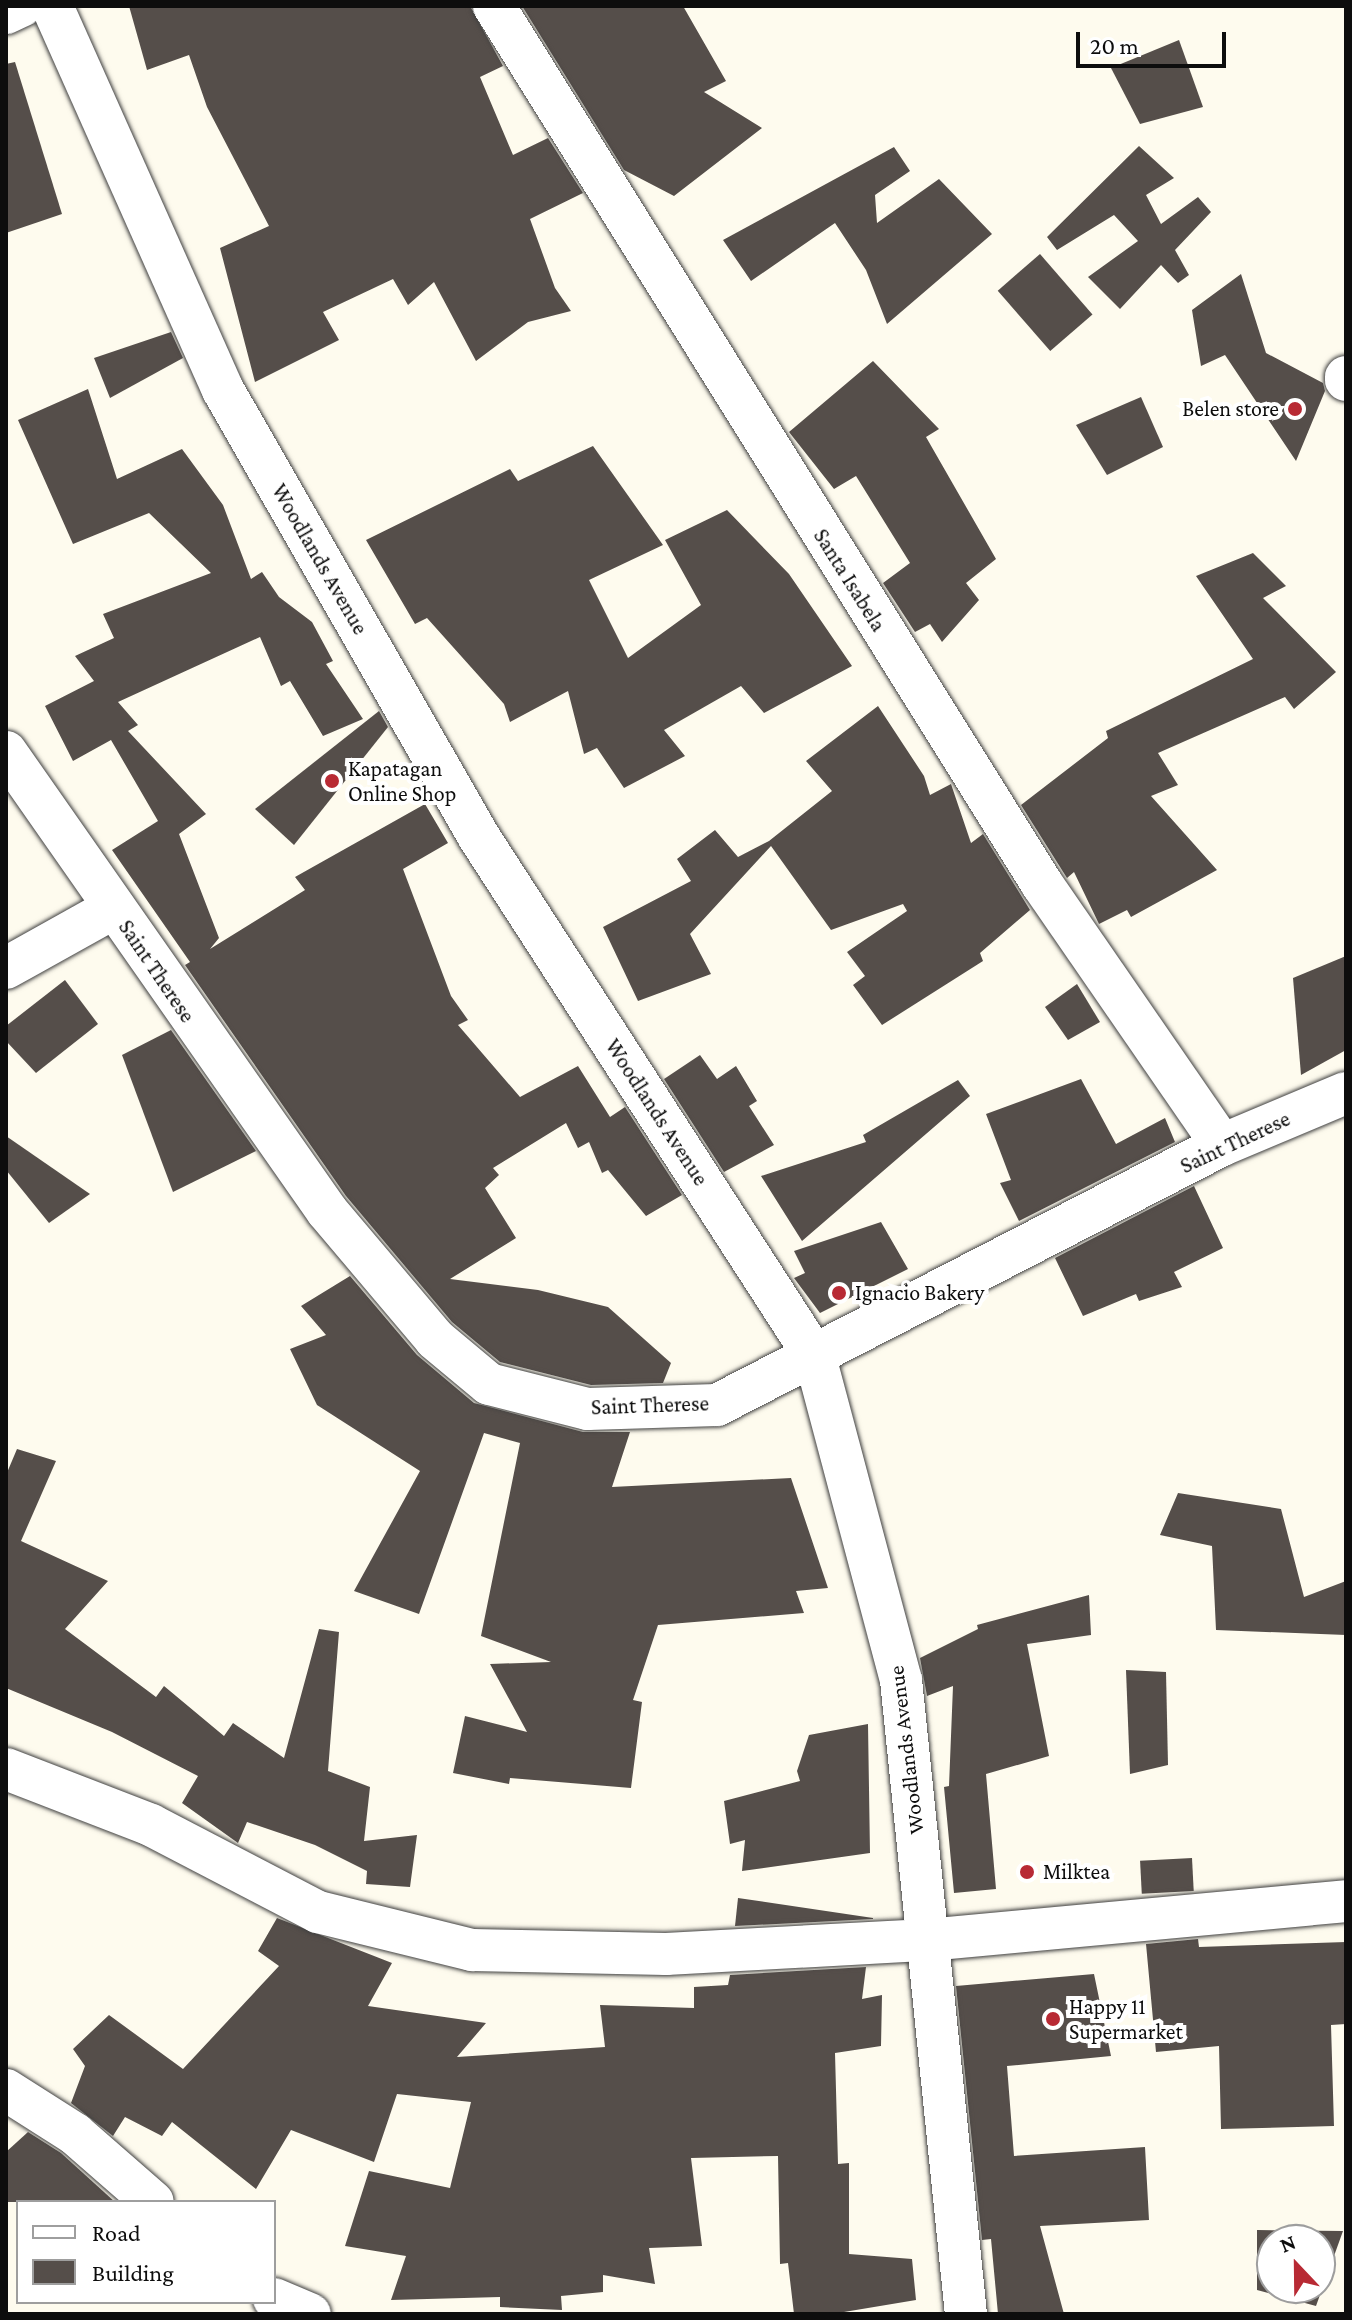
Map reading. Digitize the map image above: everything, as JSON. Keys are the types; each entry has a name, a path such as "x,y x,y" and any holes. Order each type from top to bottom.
{"street":[{"path":"6,13 21,6"},
{"name":"Woodlands Avenue","path":"52,6 223,390 479,837 815,1357 901,1680 966,2314"},
{"name":"Santa Isabela","path":"494,6 1042,884 1222,1145"},
{"name":"Saint Therese","path":"6,752 327,1211 435,1339 489,1384 588,1409 717,1405 1222,1145 1346,1093"},
{"path":"6,968 114,908"},
{"path":"12,1780 151,1825 318,1912 472,1950 666,1954 927,1940 1346,1901"},
{"path":"6,2090 75,2134 151,2200"},
{"path":"276,2300 310,2314"}],"building":[{"path":"129,6 470,6 503,66 480,77 513,155 548,138 583,193 530,219 555,288 571,311 528,322 476,361 434,282 408,305 393,279 323,312 339,340 255,382 220,248 269,226 207,107 189,55 147,70"},
{"path":"522,6 683,6 726,81 704,92 762,128 674,196 624,170"},
{"path":"1179,40 1203,107 1140,124 1111,68"},
{"path":"15,62 62,214 6,233 6,64"},
{"path":"1139,146 1174,178 1146,195 1161,224 1198,197 1211,212 1175,250 1189,275 1178,283 1161,265 1120,309 1088,277 1138,241 1114,215 1057,250 1047,237"},
{"path":"894,147 910,171 875,195 877,223 939,179 992,234 887,324 866,270 835,223 751,281 723,240"},
{"path":"1040,254 1092,314 1050,351 998,291"},
{"path":"1241,274 1266,353 1323,383 1325,391 1296,461 1225,355 1201,366 1192,310"},
{"path":"171,332 183,358 110,398 94,358"},
{"path":"873,361 939,429 926,437 996,559 966,583 979,600 942,642 930,624 915,632 883,583 910,563 856,476 834,489 789,432"},
{"path":"88,389 117,479 182,449 223,505 251,579 262,572 279,597 312,622 333,661 326,664 363,719 323,736 290,681 281,686 260,637 118,702 138,725 128,731 206,814 179,834 219,938 210,949 305,890 295,877 425,804 448,843 403,869 451,996 468,1020 458,1025 520,1097 578,1066 610,1117 625,1107 682,1195 646,1216 608,1170 602,1173 589,1142 578,1148 566,1123 493,1168 499,1175 485,1188 516,1238 450,1279 538,1290 608,1307 671,1363 663,1383 591,1385 500,1362 452,1322 346,1196 185,965 190,962 112,850 158,821 111,740 73,761 45,706 94,681 75,656 114,638 103,614 211,573 149,513 73,544 18,420"},
{"path":"1141,397 1163,447 1107,475 1076,425"},
{"path":"593,446 663,545 589,580 628,658 701,605 665,540 727,510 789,574 852,666 764,713 741,686 664,730 685,756 624,788 597,748 584,754 568,691 510,722 504,704 427,618 415,624 366,540 510,469 518,481"},
{"path":"1253,553 1286,586 1263,598 1336,672 1294,709 1285,697 1158,753 1178,785 1151,796 1217,870 1131,917 1127,910 1099,924 1074,872 1067,878 1021,805 1108,738 1106,731 1253,659 1196,576"},
{"path":"878,706 924,776 930,795 951,784 971,843 983,834 1030,910 980,953 983,961 882,1025 853,985 865,976 847,952 907,911 903,904 831,930 771,846 690,934 711,974 638,1001 603,927 691,881 677,859 715,830 738,857 769,841 832,791 806,761"},
{"path":"379,711 388,727 294,845 255,809"},
{"path":"1346,956 1346,1050 1301,1075 1293,978"},
{"path":"65,980 98,1024 36,1073 6,1041 6,1026"},
{"path":"1077,984 1100,1022 1068,1040 1045,1007"},
{"path":"171,1030 256,1151 173,1192 122,1055"},
{"path":"700,1055 717,1079 736,1066 757,1101 749,1106 774,1145 724,1172 664,1079"},
{"path":"1081,1079 1116,1144 1165,1118 1175,1142 1019,1221 1000,1183 1011,1180 986,1114"},
{"path":"958,1080 970,1096 802,1241 761,1176 866,1142 863,1135"},
{"path":"6,1136 90,1194 49,1223 6,1170"},
{"path":"1194,1186 1223,1248 1174,1272 1182,1287 1139,1301 1136,1294 1083,1316 1055,1258"},
{"path":"881,1222 908,1269 820,1313 794,1278 805,1273 794,1251"},
{"path":"350,1276 417,1355 474,1403 583,1432 630,1432 612,1487 791,1478 828,1588 796,1591 804,1613 658,1625 633,1700 642,1702 631,1788 510,1778 509,1784 453,1773 465,1716 527,1732 490,1664 551,1662 481,1636 520,1443 484,1433 419,1614 354,1591 420,1471 317,1405 290,1349 326,1335 301,1306"},
{"path":"17,1449 56,1461 21,1541 108,1581 65,1629 156,1697 164,1686 224,1736 233,1723 284,1758 319,1629 339,1632 328,1771 370,1787 364,1841 417,1835 410,1887 366,1884 367,1871 315,1845 247,1822 238,1843 182,1803 198,1776 112,1732 6,1688 6,1475"},
{"path":"1178,1493 1281,1509 1304,1597 1346,1581 1346,1635 1216,1630 1212,1546 1160,1535"},
{"path":"1089,1595 1091,1635 1027,1644 1049,1756 986,1774 996,1889 954,1893 944,1787 949,1786 953,1686 927,1696 920,1658 978,1629 977,1625"},
{"path":"1126,1670 1166,1672 1168,1765 1130,1774"},
{"path":"868,1724 870,1853 742,1871 745,1840 730,1844 724,1801 800,1781 797,1771 809,1735"},
{"path":"1192,1858 1194,1891 1142,1894 1140,1861"},
{"path":"738,1898 873,1918 873,1919 735,1926"},
{"path":"277,1918 392,1963 368,2006 486,2023 457,2057 605,2047 600,2005 694,2008 694,1987 728,1985 730,1975 866,1967 862,1999 882,1995 881,2046 835,2053 838,2164 849,2163 849,2254 912,2259 916,2300 832,2314 794,2314 788,2263 780,2264 778,2156 691,2158 702,2246 649,2248 655,2284 603,2275 603,2292 561,2296 562,2310 500,2307 500,2297 391,2300 406,2256 345,2246 369,2171 450,2188 471,2102 397,2094 374,2162 291,2130 256,2189 172,2122 162,2136 125,2117 113,2136 71,2103 85,2066 73,2049 109,2015 183,2069 279,1966 258,1951"},
{"path":"1198,1939 1199,1947 1346,1942 1346,2024 1331,2025 1334,2126 1221,2129 1219,2046 1156,2052 1146,1944"},
{"path":"1094,1974 1111,2056 1007,2066 1014,2156 1145,2147 1149,2220 1040,2226 1064,2314 998,2314 991,2239 982,2240 956,1986"},
{"path":"28,2132 61,2153 113,2200 6,2202 6,2152"},
{"path":"1336,2231 1343,2231 1336,2250"}],"place":[{"name":"Belen store","path":"1295,409"},
{"name":"Kapatagan Online Shop","path":"332,781"},
{"name":"Ignacio Bakery","path":"839,1293"},
{"name":"Milktea","path":"1027,1872"},
{"name":"Happy 11 Supermarket","path":"1053,2019"}]}
